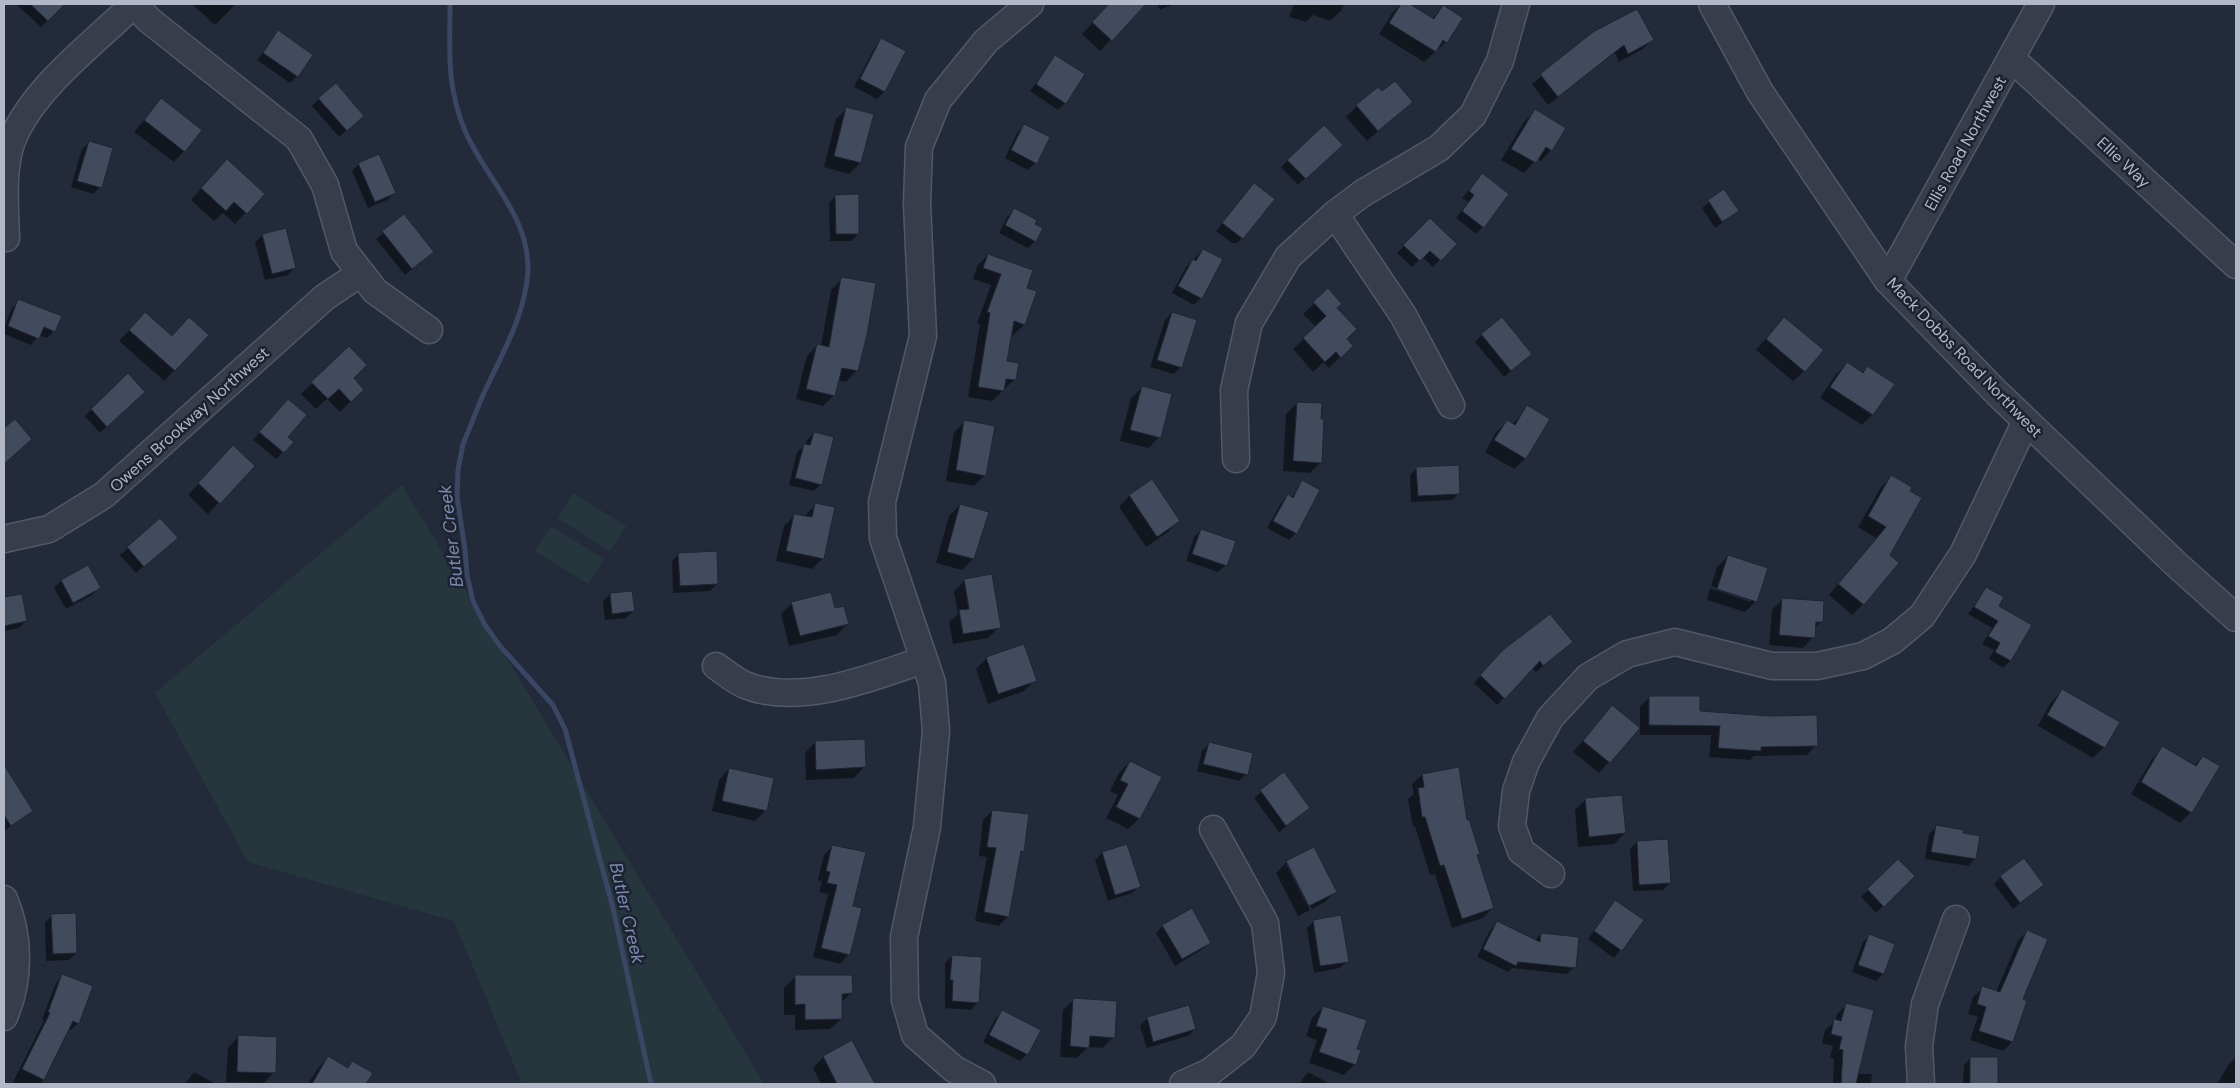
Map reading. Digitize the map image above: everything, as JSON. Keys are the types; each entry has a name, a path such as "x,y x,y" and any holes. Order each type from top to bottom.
{"street":[{"path":"6,238 4,182 13,136 40,93 134,4 149,20 299,139 325,185 344,251 375,291 429,330"},
{"path":"982,1084 954,1069 915,1035 905,1000 904,937 927,827 936,731 932,683 883,538 882,502 923,336 917,203 919,147 938,100 986,41 1030,4"},
{"path":"1236,459 1234,390 1249,322 1288,257 1335,214 1362,193 1439,148 1473,115 1500,61 1516,4"},
{"name":"Mack Dobbs Road Northwest","path":"1712,4 1760,92 1888,282 2026,422 2177,565 2236,618"},
{"name":"Ellis Road Northwest","path":"1888,282 2041,4"},
{"name":"Ellie Way","path":"2011,58 2236,265"},
{"path":"1335,214 1403,314 1451,405"},
{"name":"Owens Brookway Northwest","path":"4,540 49,529 104,495 325,297 361,273"},
{"path":"1551,874 1521,850 1512,826 1516,791 1526,762 1550,718 1588,677 1627,654 1675,642 1772,666 1817,666 1863,656 1892,641 1922,616 1963,554 2026,422"},
{"path":"716,666 744,685 783,694 852,684 923,660"},
{"path":"1183,1084 1210,1072 1243,1046 1263,1017 1271,973 1265,924 1213,829"},
{"path":"4,899 9,911 16,958 14,980 4,1017"},
{"path":"1921,1084 1919,1046 1925,1004 1956,919"}],"shaded area":[{"path":"402,485 764,1084 522,1084 454,921 248,862 155,693"},
{"path":"573,493 626,526 610,551 557,518"},
{"path":"551,526 604,559 588,584 535,551"}],"building":[{"path":"30,4 65,4 48,21"},
{"path":"1109,4 1146,4 1112,41 1092,22"},
{"path":"1401,4 1410,4 1434,19 1443,5 1463,18 1447,43 1443,40 1436,52 1389,23"},
{"path":"1637,9 1654,40 1628,54 1624,45 1558,97 1540,74 1593,32"},
{"path":"278,30 313,55 298,77 263,53"},
{"path":"881,38 906,51 885,92 860,79"},
{"path":"1055,55 1085,74 1066,104 1036,84"},
{"path":"1395,81 1413,102 1378,131 1356,105 1378,87 1382,91"},
{"path":"336,83 364,116 347,131 318,98"},
{"path":"161,98 202,130 185,152 144,120"},
{"path":"846,107 874,114 861,163 834,156"},
{"path":"1535,109 1566,128 1552,151 1546,147 1536,163 1511,149"},
{"path":"1024,124 1050,137 1037,164 1011,150"},
{"path":"1324,125 1343,145 1306,179 1287,160"},
{"path":"89,141 113,148 102,188 77,181"},
{"path":"379,154 396,193 375,202 358,163"},
{"path":"227,159 265,194 247,214 234,202 226,211 201,188"},
{"path":"1482,173 1509,194 1484,228 1462,211 1474,195 1469,191"},
{"path":"1254,183 1275,199 1243,239 1222,223"},
{"path":"1724,189 1739,211 1722,222 1708,200"},
{"path":"859,194 859,234 836,234 835,195"},
{"path":"1014,208 1037,220 1035,224 1043,228 1036,242 1005,225"},
{"path":"404,214 434,252 412,269 382,231"},
{"path":"1430,218 1457,244 1441,261 1430,251 1420,261 1403,245"},
{"path":"286,228 296,268 272,274 262,234"},
{"path":"1203,249 1223,259 1202,299 1178,286 1193,259 1196,261"},
{"path":"988,254 1033,270 1027,288 1037,291 1025,325 1014,321 1007,361 1019,363 1016,380 1006,379 1004,391 978,387 990,313 987,312 1001,274 983,268"},
{"path":"841,277 876,283 867,335 858,371 842,368 835,396 806,389 817,344 829,347"},
{"path":"1328,288 1342,304 1337,308 1357,329 1347,339 1353,346 1341,358 1336,352 1325,362 1303,338 1326,316 1313,302"},
{"path":"18,299 62,316 55,332 44,327 39,339 8,326"},
{"path":"145,312 172,336 189,317 209,335 175,371 129,330"},
{"path":"1172,312 1197,320 1182,368 1157,360"},
{"path":"1502,317 1532,354 1511,371 1481,334"},
{"path":"1784,317 1824,350 1805,372 1766,339"},
{"path":"349,346 367,365 354,378 364,390 351,402 339,389 328,399 311,382"},
{"path":"1847,362 1863,373 1867,366 1895,384 1873,415 1830,387"},
{"path":"128,373 145,392 107,427 91,409"},
{"path":"1142,386 1172,394 1161,438 1130,430"},
{"path":"288,399 307,415 288,437 294,442 284,453 259,432"},
{"path":"1297,402 1322,403 1321,419 1324,419 1322,463 1293,461"},
{"path":"1527,405 1550,419 1526,459 1494,440 1507,420 1515,425"},
{"path":"15,419 32,439 4,464 4,428"},
{"path":"964,420 995,426 986,476 956,470"},
{"path":"814,432 834,437 822,485 795,478 804,444 810,445"},
{"path":"233,445 255,466 220,504 198,483"},
{"path":"1459,465 1460,494 1418,496 1416,467"},
{"path":"1891,475 1912,487 1910,491 1922,498 1890,555 1899,563 1864,605 1838,584 1886,527 1868,516"},
{"path":"1152,479 1180,521 1157,537 1129,495"},
{"path":"1302,480 1320,490 1297,534 1273,521 1288,494 1293,498"},
{"path":"815,503 835,507 824,559 786,551 794,514 812,517"},
{"path":"960,504 989,512 974,559 947,552"},
{"path":"160,518 178,538 144,567 127,547"},
{"path":"1201,529 1236,541 1227,566 1192,554"},
{"path":"717,551 718,584 680,586 678,553"},
{"path":"1728,555 1768,568 1757,602 1717,589"},
{"path":"88,565 101,588 73,603 61,580"},
{"path":"992,574 1001,628 963,634 959,610 969,609 964,579"},
{"path":"1986,587 2004,597 1999,606 2032,625 2011,661 1995,652 2000,643 1988,636 1998,621 1974,607"},
{"path":"632,591 635,611 612,614 610,593"},
{"path":"831,592 835,608 844,606 849,624 800,636 791,602"},
{"path":"22,594 27,621 4,626 4,597"},
{"path":"1782,598 1824,601 1823,622 1816,622 1815,638 1779,635"},
{"path":"1550,614 1573,642 1543,666 1540,661 1505,699 1480,675 1503,650"},
{"path":"1024,644 1037,681 998,694 986,657"},
{"path":"2062,689 2120,722 2105,748 2047,715"},
{"path":"1649,696 1700,696 1700,711 1770,716 1817,715 1818,746 1761,747 1761,751 1718,748 1720,726 1649,725"},
{"path":"1612,705 1640,728 1610,763 1583,741"},
{"path":"865,739 866,767 816,770 815,741"},
{"path":"1209,742 1253,753 1248,775 1203,764"},
{"path":"2162,746 2196,766 2203,756 2220,766 2192,813 2141,782"},
{"path":"1130,761 1162,777 1140,819 1116,807 1128,784 1120,780"},
{"path":"4,765 33,811 11,826 4,815"},
{"path":"1459,767 1467,820 1469,819 1480,854 1477,855 1494,908 1462,919 1444,865 1440,866 1425,817 1422,817 1418,788 1424,787 1422,774"},
{"path":"729,768 774,778 767,811 722,801"},
{"path":"1284,772 1310,808 1286,826 1260,790"},
{"path":"1622,795 1626,833 1589,837 1585,798"},
{"path":"992,810 1029,814 1024,852 1021,851 1009,917 984,912 996,848 987,847"},
{"path":"1936,825 1964,830 1963,833 1980,836 1976,859 1931,852"},
{"path":"1668,839 1671,883 1639,885 1637,841"},
{"path":"1127,844 1141,887 1115,895 1102,852"},
{"path":"832,845 866,852 853,906 862,908 850,955 821,948 837,885 827,883 830,872 826,871"},
{"path":"1314,847 1337,892 1309,906 1286,861"},
{"path":"2024,858 2044,885 2020,903 2000,876"},
{"path":"1898,859 1915,876 1884,907 1867,889"},
{"path":"1615,900 1644,920 1622,951 1594,931"},
{"path":"1192,908 1211,943 1182,959 1162,925"},
{"path":"76,913 77,953 53,954 51,914"},
{"path":"1341,915 1349,962 1320,966 1313,920"},
{"path":"1497,921 1540,942 1541,933 1579,937 1576,968 1518,962 1516,966 1483,949"},
{"path":"2027,930 2048,939 2023,999 2027,1001 2013,1042 1979,1031 1986,1007 1977,1004 1982,986 2000,992"},
{"path":"1869,934 1895,944 1884,974 1858,965"},
{"path":"952,955 982,957 979,1003 952,1001 953,980 950,980"},
{"path":"62,974 93,986 79,1024 73,1021 44,1080 22,1069 50,1013 48,1012"},
{"path":"795,975 852,975 853,993 842,994 842,1019 805,1020 805,1004 795,1005"},
{"path":"1073,998 1117,1001 1115,1038 1090,1036 1089,1048 1070,1046"},
{"path":"1846,1003 1874,1010 1856,1084 1841,1084 1843,1050 1839,1049 1842,1037 1831,1034 1834,1019 1841,1021"},
{"path":"1189,1005 1196,1029 1153,1042 1147,1017"},
{"path":"1323,1006 1367,1020 1357,1049 1361,1050 1356,1065 1319,1052 1327,1029 1316,1026"},
{"path":"1002,1010 1041,1030 1028,1055 989,1035"},
{"path":"238,1035 277,1037 276,1073 237,1072"},
{"path":"852,1040 875,1084 837,1084 823,1056"},
{"path":"328,1056 348,1068 352,1061 373,1073 366,1084 312,1084"},
{"path":"1970,1057 1998,1057 1998,1084 1970,1084"}],"waterway":[{"name":"Butler Creek","path":"450,4 450,68 459,114 474,148 505,198 522,232 528,270 523,303 518,319 463,444 458,470 457,497 467,575 473,601 485,625 500,646 553,705 565,729 613,908 651,1084"}]}
